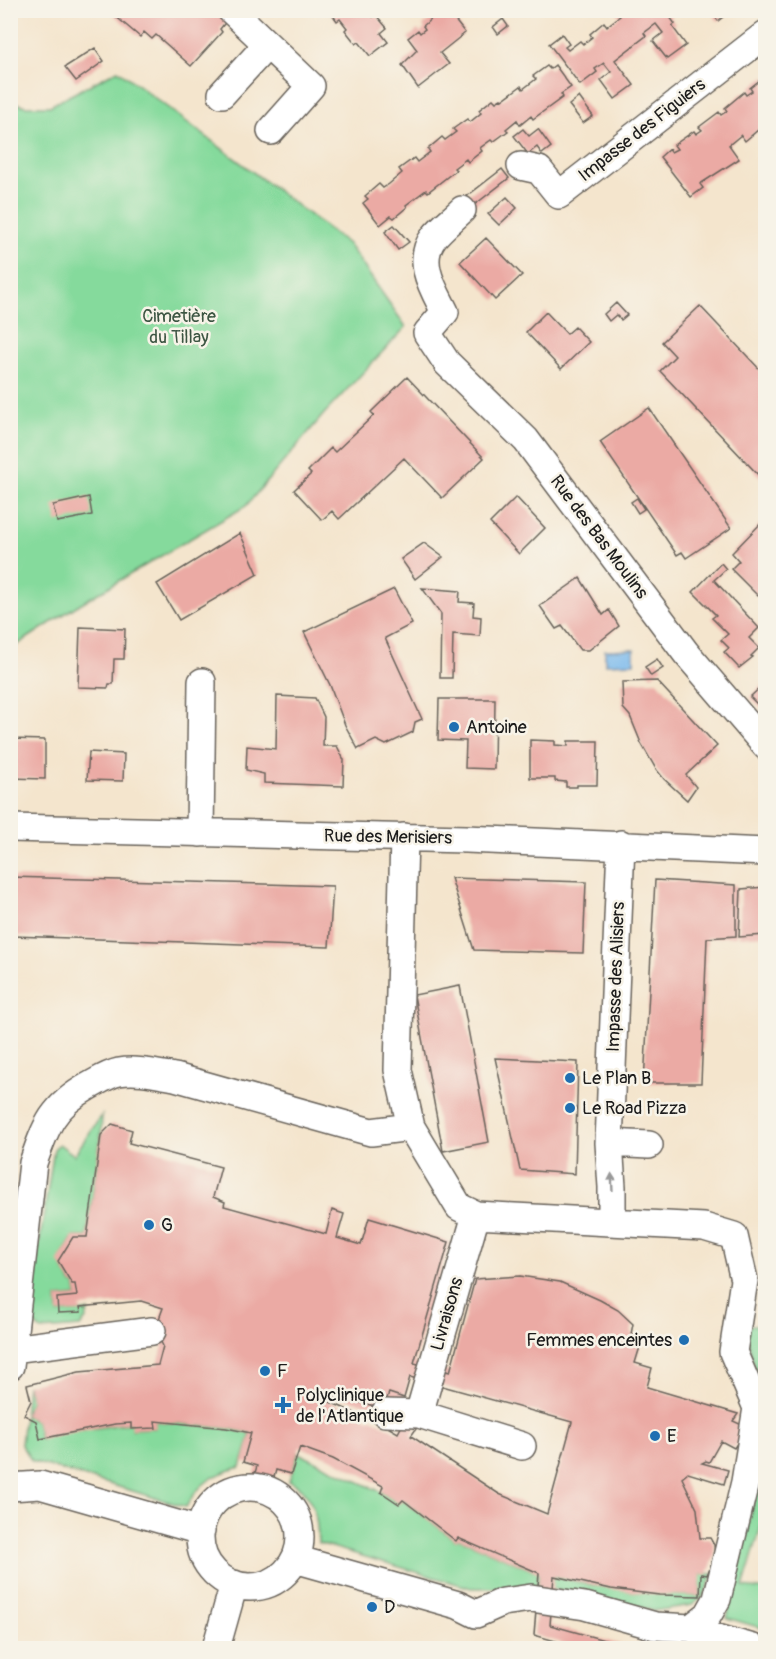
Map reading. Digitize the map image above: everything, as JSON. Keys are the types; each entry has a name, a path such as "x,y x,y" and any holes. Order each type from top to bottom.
{"street":[{"path":"231,10 312,86 271,131"},
{"name":"Impasse des Figuiers","path":"521,166 539,170 559,195 765,34"},
{"path":"222,94 267,45"},
{"name":"Rue des Bas Moulins","path":"462,210 433,238 426,258 428,277 445,312 427,333 447,363 526,440 686,653 765,746"},
{"path":"200,833 202,682"},
{"name":"Rue des Merisiers","path":"10,828 404,837 621,844 765,852"},
{"path":"295,1559 458,1605 476,1614 503,1602 531,1598 585,1606 662,1637 691,1628 708,1615 717,1599 745,1482 757,1408 733,1352 744,1280 734,1236 705,1227 476,1215 459,1207 411,1127 398,1070 404,837"},
{"name":"Impasse des Alisiers","path":"612,1222 609,1143 621,844"},
{"path":"152,1331 11,1358 33,1162 41,1137 58,1108 79,1091 119,1072 145,1071 175,1077 371,1132 411,1127"},
{"path":"609,1143 649,1145"},
{"name":"Livraisons","path":"419,1414 476,1215"},
{"path":"385,1413 419,1414 522,1446"},
{"path":"10,1487 40,1485 201,1531"},
{"path":"247,1488 260,1489 279,1497 291,1509 298,1525 300,1542 295,1559 285,1573 271,1583 255,1587 224,1581 205,1559 201,1546 201,1531 205,1515 216,1501 230,1492 247,1488"},
{"path":"216,1648 234,1584"},
{"path":"691,1628 742,1647"}],"green space":[{"name":"Cimetière du Tillay","path":"118,70 348,244 406,327 324,414 246,506 78,605 11,649 11,102 26,106 50,106"},
{"path":"102,1115 87,1237 73,1237 59,1261 72,1284 75,1284 77,1296 57,1298 58,1313 88,1311 86,1319 80,1327 41,1330 28,1316 54,1149 59,1144 74,1155"},
{"path":"744,1325 765,1325 765,1409"},
{"path":"27,1385 31,1401 24,1415"},
{"path":"24,1415 36,1421 40,1439 69,1432 131,1423 132,1429 155,1428 155,1421 226,1428 251,1433 241,1467 215,1476 202,1485 186,1507 32,1461 21,1445"},
{"path":"765,1452 765,1514 743,1587 765,1590 765,1629 727,1618"},
{"path":"298,1453 381,1492 399,1503 403,1500 455,1540 458,1538 539,1573 537,1588 471,1588 318,1543 317,1525 309,1499 304,1492 289,1481"},
{"path":"700,1574 713,1574 703,1597 692,1605 653,1611 631,1604 630,1608 552,1589 554,1576 626,1591 700,1596"}],"water":[{"path":"634,649 634,663 605,664 605,650"}],"building":[{"path":"118,10 219,10 228,19 220,29 222,32 191,66 156,35 152,39 144,32 140,37 114,15"},
{"path":"329,10 368,10 373,17 376,15 387,28 381,33 388,42 370,56 359,42 356,44 340,19 337,21"},
{"path":"427,10 464,10 454,19 465,33 440,53 449,64 418,88 402,65 417,50 408,38 418,30 420,33 425,29 423,26 433,17"},
{"path":"620,10 679,10 670,17 675,24 672,26 686,45 667,59 653,41 663,33 656,24 644,33 646,36 615,60 634,85 615,99 601,80 611,72 604,63 595,69 597,72 580,85 549,44 562,34 569,44 565,47 568,50 580,41 583,44 592,37 590,34 604,22 607,26 620,16 617,13"},
{"path":"710,10 727,10 728,13 718,21"},
{"path":"503,19 508,26 498,34 493,27"},
{"path":"95,48 104,61 76,81 65,67"},
{"path":"555,65 571,87 561,94 563,97 533,119 531,116 520,125 517,120 506,129 508,131 480,148 482,151 468,162 466,159 428,192 426,190 406,205 407,207 394,218 391,216 380,225 363,203 368,199 365,196 379,184 383,188 389,184 402,173 399,169 414,158 417,162 430,152 428,149 442,137 445,140 456,132 453,129 467,119 470,122 481,113 479,110 493,99 496,102 502,100 521,86 523,89 536,79 533,76 547,66 550,69"},
{"path":"765,76 765,130 760,134 758,130 745,141 741,135 729,145 739,159 700,184 703,188 691,197 660,157 669,149 671,152 677,149 674,145 694,131 696,134 702,130 699,127 719,112 721,115 727,111 725,108 744,92 746,95 752,91 750,88"},
{"path":"579,97 593,116 583,123 569,105"},
{"path":"523,129 529,136 538,129 551,147 542,154 537,147 528,154 514,136"},
{"path":"502,169 509,178 473,206 466,197"},
{"path":"507,197 517,208 499,225 488,214"},
{"path":"394,225 409,242 398,250 385,232"},
{"path":"486,238 522,275 495,300 460,262"},
{"path":"616,303 627,315 621,320 616,315 609,321 604,314"},
{"path":"700,306 765,375 765,482 660,371 675,356 662,342"},
{"path":"546,312 567,334 575,327 589,342 561,369 526,332"},
{"path":"407,377 484,458 442,498 404,458 339,519 332,511 322,520 294,490 311,474 308,471 331,448 335,452 374,415 371,412"},
{"path":"649,408 731,528 686,558 682,552 677,555 600,442"},
{"path":"89,497 92,515 57,522 53,505"},
{"path":"516,497 545,528 519,554 490,523"},
{"path":"637,498 644,509 638,513 631,502"},
{"path":"765,519 765,562 762,565 765,568 765,588 758,596 731,569 739,561 732,553"},
{"path":"240,533 258,574 179,620 157,584"},
{"path":"424,543 443,557 415,579 401,559"},
{"path":"721,563 726,569 714,580 759,628 749,638 759,648 751,656 753,657 739,668 724,652 729,648 721,640 728,634 712,618 716,615 693,592"},
{"path":"580,578 603,615 609,610 619,626 589,650 580,650 562,626 556,629 540,606"},
{"path":"422,588 460,591 459,602 474,603 473,616 481,617 480,636 453,634 452,678 440,678 441,614"},
{"path":"394,589 412,624 385,638 422,719 415,722 413,732 386,745 376,740 358,749 304,632"},
{"path":"80,627 125,629 124,659 114,659 113,684 109,684 108,688 78,687"},
{"path":"657,659 663,668 651,676 645,667"},
{"path":"657,681 717,746 686,775 696,787 687,800 656,769 641,743 630,716 623,708 622,682"},
{"path":"765,683 765,706 762,709 750,697"},
{"path":"277,696 315,698 324,717 323,746 337,746 344,760 343,786 264,783 264,774 246,770 247,746 276,749"},
{"path":"439,699 495,699 494,769 465,768 466,741 438,740"},
{"path":"10,739 45,740 45,779 10,778"},
{"path":"530,740 555,741 555,745 568,746 568,741 598,741 597,785 566,787 566,782 555,781 555,778 530,778"},
{"path":"89,752 124,754 123,781 87,780"},
{"path":"10,877 333,886 329,947 13,936 14,919 10,919"},
{"path":"451,878 586,882 583,953 474,950"},
{"path":"655,880 736,885 736,936 707,938 701,1083 644,1083"},
{"path":"765,887 765,935 739,937 741,889"},
{"path":"460,986 489,1142 443,1151 414,995"},
{"path":"495,1058 578,1062 575,1174 520,1170"},
{"path":"112,1124 132,1130 129,1143 221,1167 213,1197 225,1202 224,1206 326,1234 332,1210 344,1214 337,1238 361,1245 369,1218 449,1242 414,1363 450,1372 475,1279 520,1276 560,1282 618,1310 633,1324 631,1334 643,1337 635,1363 652,1368 647,1387 738,1414 733,1421 742,1425 745,1431 734,1448 721,1441 709,1462 702,1463 728,1470 724,1484 688,1473 682,1478 697,1509 700,1538 710,1538 714,1545 715,1556 707,1575 701,1574 700,1596 659,1595 611,1589 554,1576 550,1625 633,1648 580,1648 534,1635 539,1573 458,1538 456,1541 403,1500 399,1504 381,1492 383,1486 333,1459 300,1447 291,1474 276,1470 271,1488 252,1483 257,1466 243,1462 251,1433 226,1428 155,1421 156,1428 131,1429 131,1423 115,1424 40,1439 36,1421 24,1415 31,1401 27,1385 79,1372 158,1365 163,1346 155,1330 163,1308 141,1301 80,1307 81,1312 58,1313 57,1298 77,1296 75,1284 72,1284 58,1261 73,1237 87,1237 101,1135","holes":["410,1377 572,1422 547,1514 499,1494 411,1436 416,1429 404,1422 398,1433 372,1418 368,1419 328,1401 330,1395 383,1408 389,1393 404,1398"]}],"place":[{"name":"Antoine","path":"454,727"},
{"name":"Le Plan B","path":"570,1078"},
{"name":"Le Road Pizza","path":"570,1108"},
{"name":"G","path":"149,1225"},
{"name":"Femmes enceintes","path":"684,1340"},
{"name":"F","path":"265,1371"},
{"name":"Polyclinique de l'Atlantique","path":"283,1405"},
{"name":"E","path":"655,1436"},
{"name":"D","path":"372,1607"}]}
